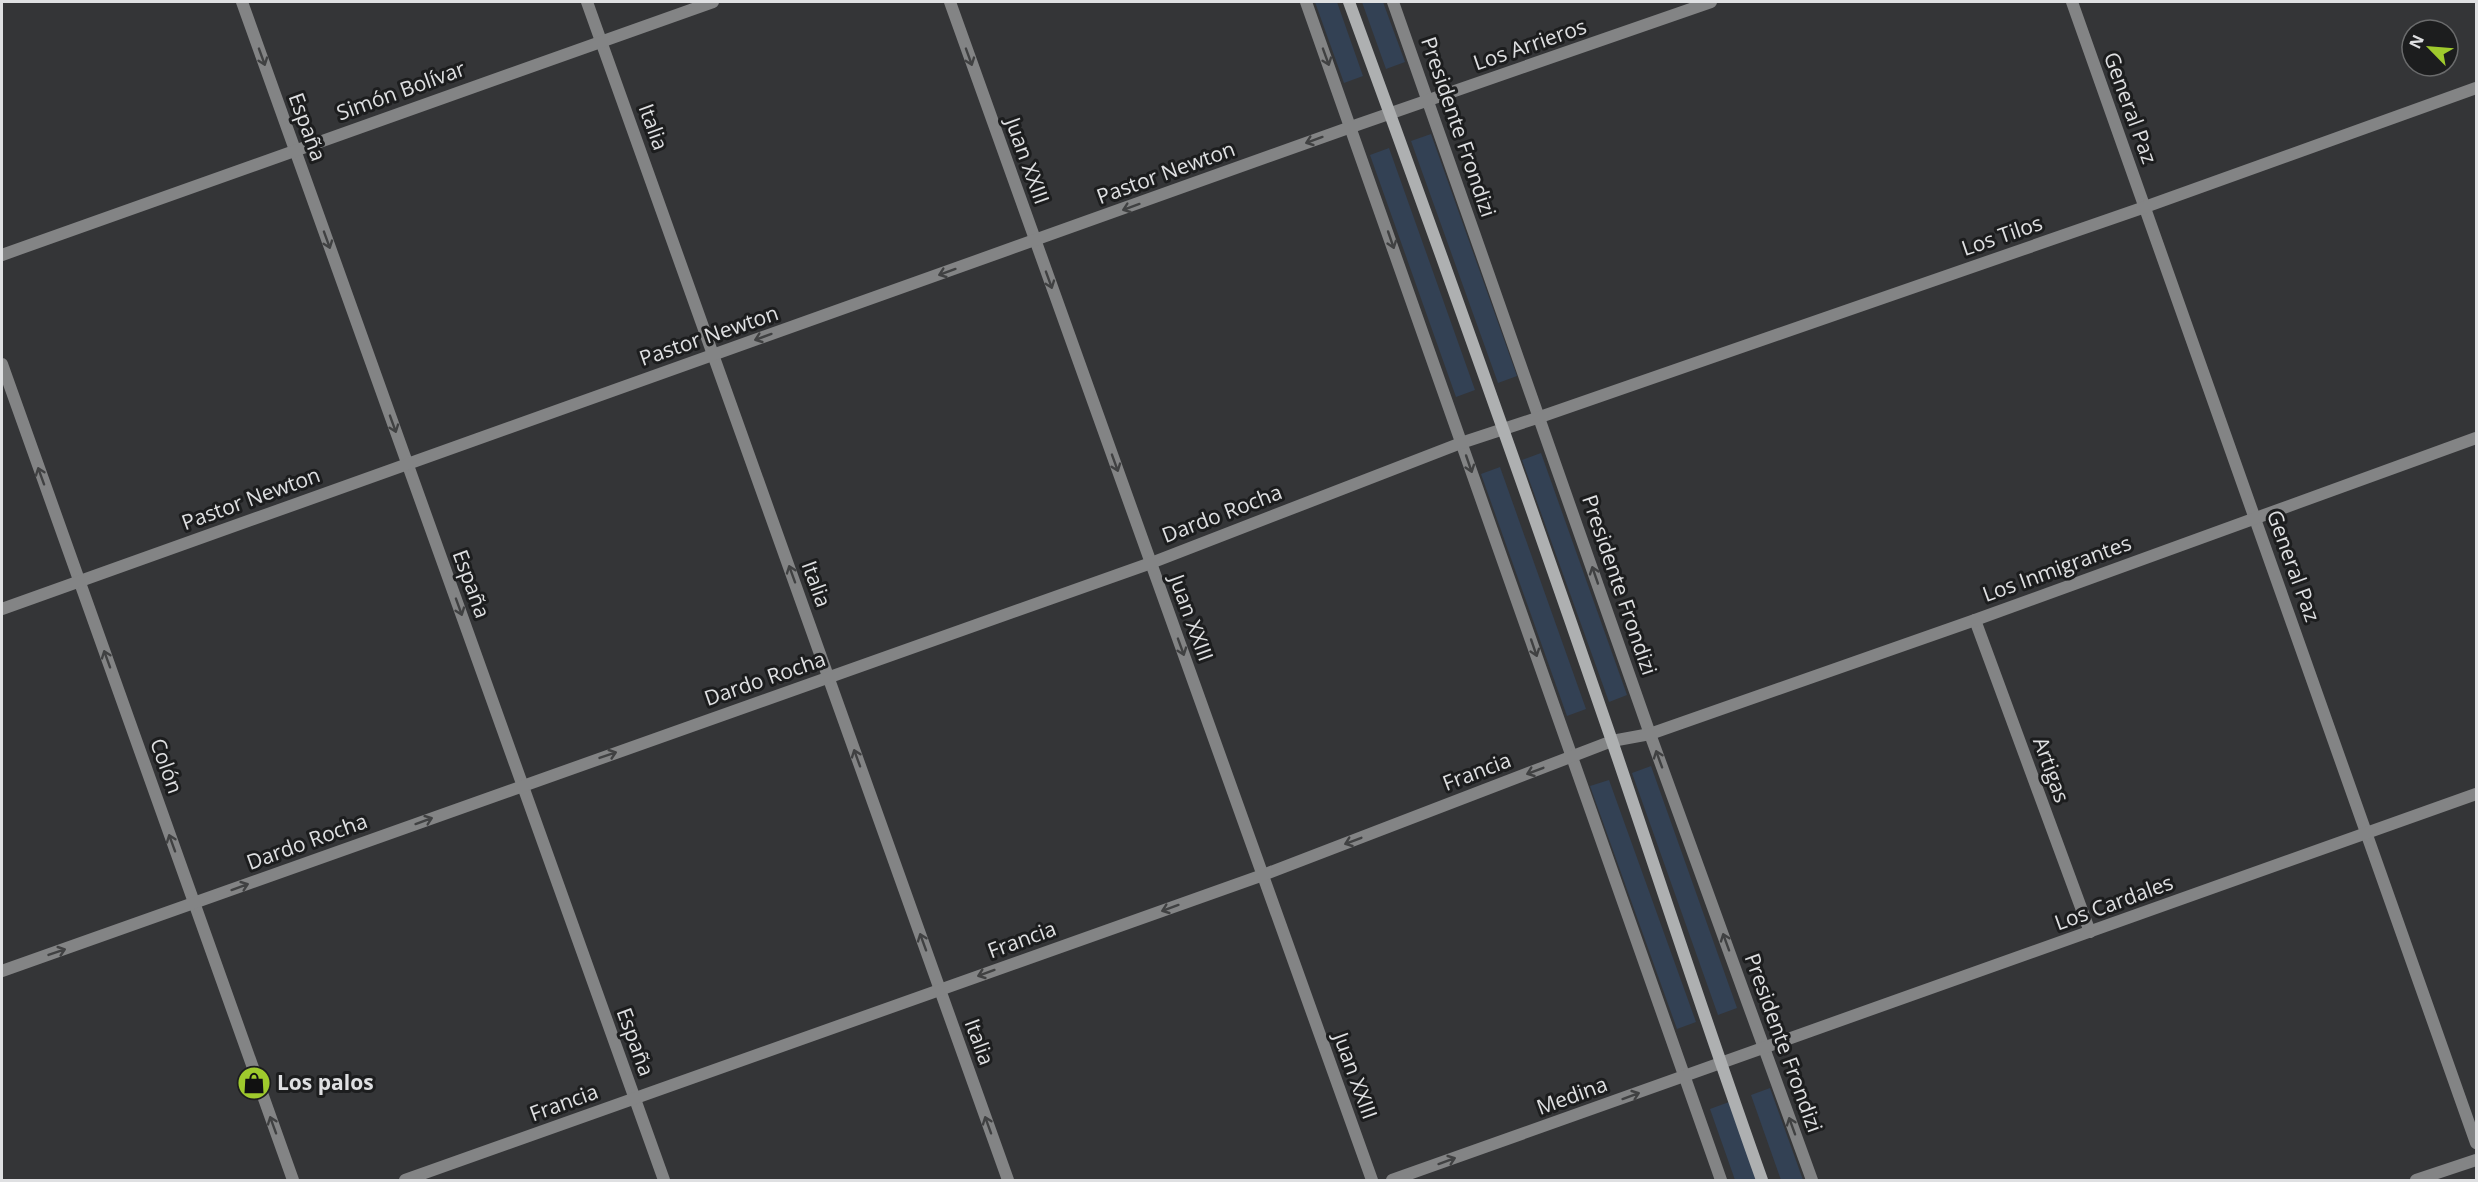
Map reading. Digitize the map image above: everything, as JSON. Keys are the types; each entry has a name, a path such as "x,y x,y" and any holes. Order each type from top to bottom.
{"main road":[{"path":"1349,2 1503,430 1612,741 1720,1064 1762,1180"}],"street":[{"name":"España","path":"242,2 664,1180"},
{"name":"Italia","path":"587,2 1008,1180"},
{"name":"Simón Bolívar","path":"2,255 713,2"},
{"name":"Juan XXIII","path":"950,2 1372,1180"},
{"path":"1306,2 1721,1180"},
{"name":"Presidente Frondizi","path":"1393,2 1650,734 1812,1180"},
{"name":"Los Arrieros","path":"1429,101 1711,2"},
{"name":"General Paz","path":"2072,2 2476,1143"},
{"name":"Los Tilos","path":"1540,417 2145,207 2476,88"},
{"name":"Pastor Newton","path":"2,609 1429,101"},
{"name":"Colón","path":"2,364 293,1180"},
{"name":"Dardo Rocha","path":"2,972 1151,563 1461,442 1540,417"},
{"name":"Los Inmigrantes","path":"1650,734 1975,620 2476,438"},
{"name":"Artigas","path":"1975,620 2090,932"},
{"name":"Francia","path":"405,1180 1263,875 1612,741 1650,734"},
{"name":"Los Cardales","path":"1764,1048 2476,794"},
{"name":"Medina","path":"1392,1180 1764,1048"},
{"path":"2416,1180 2476,1160"}],"shaded area":[{"path":"1315,2 1337,2 1363,76 1344,83"},
{"path":"1362,2 1383,2 1405,62 1386,69"},
{"path":"1431,134 1517,376 1498,383 1411,141"},
{"path":"1389,148 1475,390 1456,397 1370,155"},
{"path":"1541,453 1627,695 1609,702 1522,460"},
{"path":"1500,467 1586,709 1567,716 1481,474"},
{"path":"1651,766 1737,1008 1718,1015 1632,773"},
{"path":"1609,780 1696,1022 1677,1029 1590,786"},
{"path":"1770,1088 1803,1180 1781,1180 1751,1095"},
{"path":"1729,1102 1756,1180 1735,1180 1710,1109"}],"place":[{"name":"Los palos","path":"254,1083"}]}
